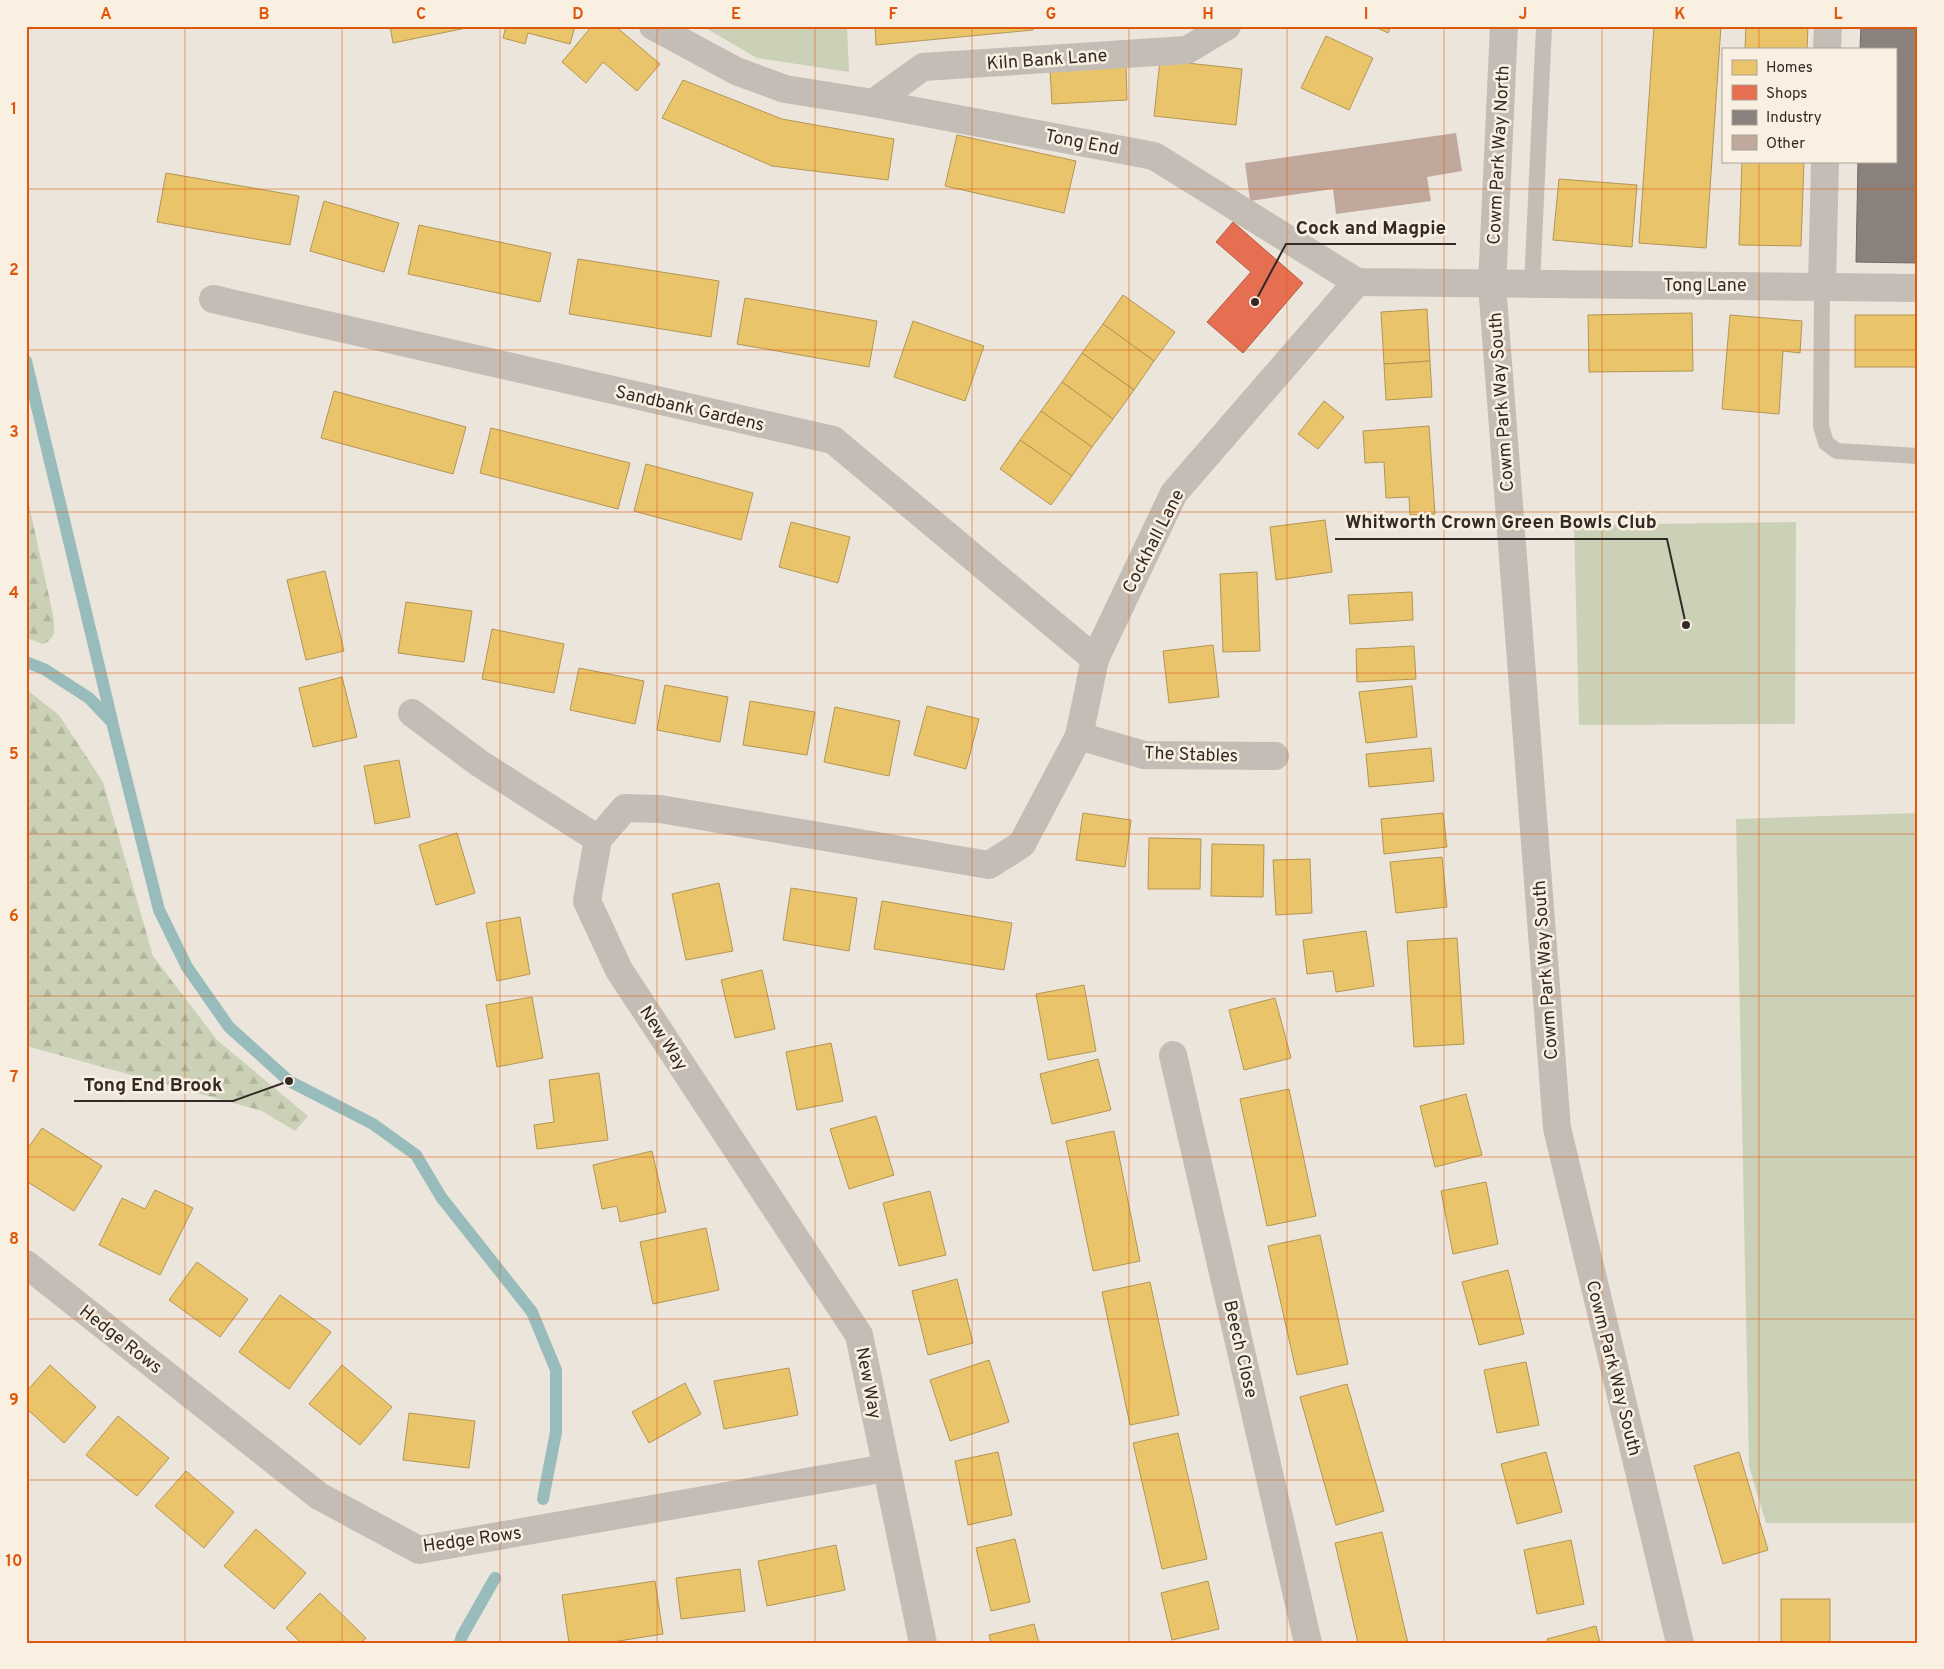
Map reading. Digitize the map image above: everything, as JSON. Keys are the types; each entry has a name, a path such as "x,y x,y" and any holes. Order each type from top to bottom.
{"street":[{"name":"Tong End","path":"654,26 736,71 786,89 873,103 1154,156 1357,282"},
{"name":"Kiln Bank Lane","path":"873,103 923,66 1187,50 1226,26"},
{"name":"Cowm Park Way North","path":"1492,284 1504,26"},
{"path":"1828,26 1828,48"},
{"path":"1822,286 1825,162"},
{"path":"1357,282 1492,284"},
{"name":"Cockhall Lane","path":"598,839 625,808 660,809 989,865 1022,844 1079,736 1095,660 1174,492 1357,282"},
{"name":"Tong Lane","path":"1492,284 1918,288"},
{"name":"Cowm Park Way South","path":"1492,284 1557,1128 1680,1643"},
{"name":"Sandbank Gardens","path":"214,299 833,440 1095,660"},
{"path":"412,713 479,762 598,839"},
{"name":"The Stables","path":"1079,736 1144,755 1275,756"},
{"name":"New Way","path":"598,839 587,901 619,970 860,1335 923,1643"},
{"name":"Beech Close","path":"1173,1055 1308,1643"},
{"name":"Hedge Rows","path":"26,1264 319,1496 419,1550 886,1468"}],"lane":[{"path":"1532,285 1544,26"},
{"path":"1822,286 1821,426 1826,442 1837,451 1918,456"}],"green space":[{"path":"702,26 847,26 849,72 757,58"},
{"path":"26,491 53,615 53,635 43,644 26,638"},
{"path":"1796,522 1795,724 1579,725 1574,525"},
{"path":"26,689 59,715 103,782 153,956 217,1040 308,1116 295,1131 262,1111 26,1046"},
{"path":"1918,813 1918,1523 1766,1523 1749,1466 1736,819"}],"building: Homes":[{"path":"390,26 476,26 393,43"},
{"path":"506,26 575,26 570,44 528,33 525,44 503,38"},
{"path":"592,26 615,26 660,64 637,91 603,62 586,83 562,62"},
{"path":"875,26 1033,26 1033,30 876,45"},
{"path":"1373,26 1391,26 1388,33"},
{"path":"1654,26 1721,26 1706,248 1639,243"},
{"path":"1746,26 1808,26 1807,48 1745,48"},
{"path":"1326,36 1373,58 1349,110 1301,88"},
{"path":"1160,60 1242,69 1236,125 1154,116"},
{"path":"1126,65 1127,100 1052,104 1050,69"},
{"path":"683,80 782,119 894,139 888,180 772,166 662,118"},
{"path":"957,135 1076,161 1064,213 945,186"},
{"path":"1742,162 1804,162 1801,246 1739,245"},
{"path":"166,173 299,196 290,245 157,222"},
{"path":"1559,179 1637,185 1632,247 1553,240"},
{"path":"324,201 399,223 384,272 310,251"},
{"path":"419,225 551,253 540,302 408,274"},
{"path":"578,259 719,281 711,337 569,314"},
{"path":"1123,295 1175,332 1154,361 1103,324"},
{"path":"745,298 877,321 869,367 737,344"},
{"path":"1427,309 1430,361 1384,364 1381,312"},
{"path":"1692,313 1693,371 1589,372 1588,315"},
{"path":"1730,315 1802,321 1800,353 1783,351 1779,414 1722,409"},
{"path":"1855,315 1918,315 1918,367 1855,367"},
{"path":"913,321 984,346 965,401 894,377"},
{"path":"1103,324 1154,361 1134,390 1082,353"},
{"path":"1082,353 1134,390 1113,419 1062,382"},
{"path":"1430,361 1432,397 1386,400 1384,364"},
{"path":"1062,382 1113,419 1092,447 1041,411"},
{"path":"334,391 466,427 453,474 321,438"},
{"path":"1324,401 1344,417 1318,449 1298,434"},
{"path":"1041,411 1092,447 1072,476 1020,440"},
{"path":"1429,426 1435,514 1410,515 1409,497 1386,498 1384,462 1365,463 1363,431"},
{"path":"491,428 630,463 618,509 480,473"},
{"path":"1020,440 1072,476 1051,505 1000,469"},
{"path":"646,464 753,493 741,540 634,511"},
{"path":"1325,520 1332,572 1276,580 1270,527"},
{"path":"791,522 850,537 838,583 779,567"},
{"path":"325,571 344,651 306,660 287,580"},
{"path":"1257,572 1260,651 1223,652 1220,574"},
{"path":"1412,592 1413,620 1350,624 1348,595"},
{"path":"406,602 472,611 464,662 398,653"},
{"path":"492,629 564,644 554,693 482,679"},
{"path":"1213,645 1219,697 1169,703 1163,651"},
{"path":"1414,646 1416,679 1357,682 1356,649"},
{"path":"579,668 644,681 635,724 570,710"},
{"path":"342,677 357,737 313,747 299,688"},
{"path":"665,685 728,697 720,742 657,730"},
{"path":"1412,686 1417,737 1366,743 1359,692"},
{"path":"750,701 815,712 807,755 743,745"},
{"path":"927,706 979,719 966,769 914,755"},
{"path":"835,707 900,721 889,776 824,762"},
{"path":"1431,748 1434,781 1369,787 1366,754"},
{"path":"399,760 410,817 375,824 364,766"},
{"path":"1083,813 1131,820 1125,867 1076,860"},
{"path":"1443,813 1447,847 1384,854 1381,819"},
{"path":"457,833 475,893 436,905 419,845"},
{"path":"1149,838 1201,839 1200,889 1148,889"},
{"path":"1212,844 1264,845 1263,897 1211,896"},
{"path":"1442,857 1447,907 1396,913 1390,862"},
{"path":"1310,859 1312,913 1276,915 1273,860"},
{"path":"719,883 733,951 686,960 672,894"},
{"path":"791,888 857,898 849,951 783,940"},
{"path":"882,901 1012,923 1004,970 874,949"},
{"path":"520,917 530,974 497,981 486,923"},
{"path":"1366,931 1374,986 1336,992 1333,971 1307,974 1303,940"},
{"path":"1457,938 1464,1044 1414,1047 1407,941"},
{"path":"762,970 775,1029 735,1038 721,980"},
{"path":"1084,985 1096,1051 1048,1060 1036,994"},
{"path":"532,997 543,1058 497,1067 486,1005"},
{"path":"1275,998 1291,1058 1244,1070 1229,1010"},
{"path":"831,1043 843,1101 797,1110 786,1052"},
{"path":"1098,1059 1111,1110 1052,1124 1040,1074"},
{"path":"599,1073 608,1140 537,1149 534,1125 554,1122 549,1080"},
{"path":"1289,1089 1316,1216 1267,1226 1240,1099"},
{"path":"1466,1094 1482,1155 1435,1167 1420,1106"},
{"path":"876,1116 894,1175 849,1189 830,1129"},
{"path":"42,1128 102,1166 74,1211 26,1181 26,1151"},
{"path":"1114,1131 1140,1261 1093,1271 1066,1141"},
{"path":"652,1151 666,1212 620,1222 617,1206 602,1209 593,1165"},
{"path":"1486,1182 1498,1244 1453,1254 1441,1191"},
{"path":"155,1190 193,1208 160,1275 99,1245 122,1198 145,1209"},
{"path":"930,1191 946,1255 899,1266 883,1203"},
{"path":"706,1228 719,1290 653,1304 640,1242"},
{"path":"1320,1235 1348,1364 1297,1375 1268,1246"},
{"path":"197,1262 248,1299 220,1337 169,1300"},
{"path":"1508,1270 1524,1334 1479,1345 1462,1282"},
{"path":"957,1279 973,1343 928,1355 912,1291"},
{"path":"1150,1282 1179,1415 1130,1425 1102,1292"},
{"path":"280,1295 331,1332 289,1389 239,1352"},
{"path":"989,1360 1009,1422 950,1441 930,1380"},
{"path":"1526,1362 1539,1425 1497,1433 1484,1370"},
{"path":"50,1365 96,1407 64,1443 26,1408 26,1392"},
{"path":"342,1365 392,1407 360,1445 309,1404"},
{"path":"789,1368 798,1415 724,1429 714,1381"},
{"path":"685,1383 701,1414 649,1443 632,1412"},
{"path":"1347,1384 1384,1511 1336,1525 1300,1397"},
{"path":"409,1413 475,1421 469,1468 403,1460"},
{"path":"118,1416 169,1458 137,1496 86,1455"},
{"path":"1178,1433 1207,1559 1162,1569 1133,1443"},
{"path":"998,1452 1012,1515 968,1525 955,1461"},
{"path":"1546,1452 1562,1512 1517,1524 1501,1464"},
{"path":"1739,1452 1768,1550 1723,1564 1694,1466"},
{"path":"186,1471 234,1512 204,1548 155,1506"},
{"path":"256,1529 306,1573 274,1609 224,1566"},
{"path":"1382,1532 1408,1643 1358,1643 1335,1543"},
{"path":"1015,1539 1030,1602 991,1611 976,1548"},
{"path":"1571,1540 1584,1604 1537,1614 1524,1550"},
{"path":"836,1545 845,1590 767,1606 758,1561"},
{"path":"740,1569 745,1611 681,1619 676,1578"},
{"path":"655,1581 663,1634 606,1643 569,1643 562,1595"},
{"path":"1208,1581 1219,1629 1172,1640 1161,1593"},
{"path":"320,1593 366,1638 361,1643 301,1643 286,1628"},
{"path":"1781,1599 1830,1599 1830,1643 1781,1643"},
{"path":"1034,1624 1039,1643 991,1643 989,1635"},
{"path":"1596,1626 1600,1643 1548,1643 1547,1639"}],"building: Shops":[{"path":"1233,222 1303,283 1243,353 1207,322 1251,272 1216,242"}],"building: Industry":[{"path":"1861,26 1918,26 1918,263 1856,262 1858,162 1896,162 1896,48 1860,48"}],"building: Other":[{"path":"1456,133 1462,171 1427,177 1431,201 1336,214 1333,189 1250,201 1245,163"}],"waterway":[{"path":"26,361 112,721"},
{"path":"26,662 44,669 89,698 112,722 159,910 187,967 229,1027 289,1081 373,1124 416,1155 441,1197 532,1312 556,1370 556,1432 543,1499"},
{"path":"460,1643 462,1636 495,1578"}],"place":[{"name":"Cock and Magpie","path":"1255,302"},
{"name":"Whitworth Crown Green Bowls Club","path":"1686,625"},
{"name":"Tong End Brook","path":"289,1081"}]}
